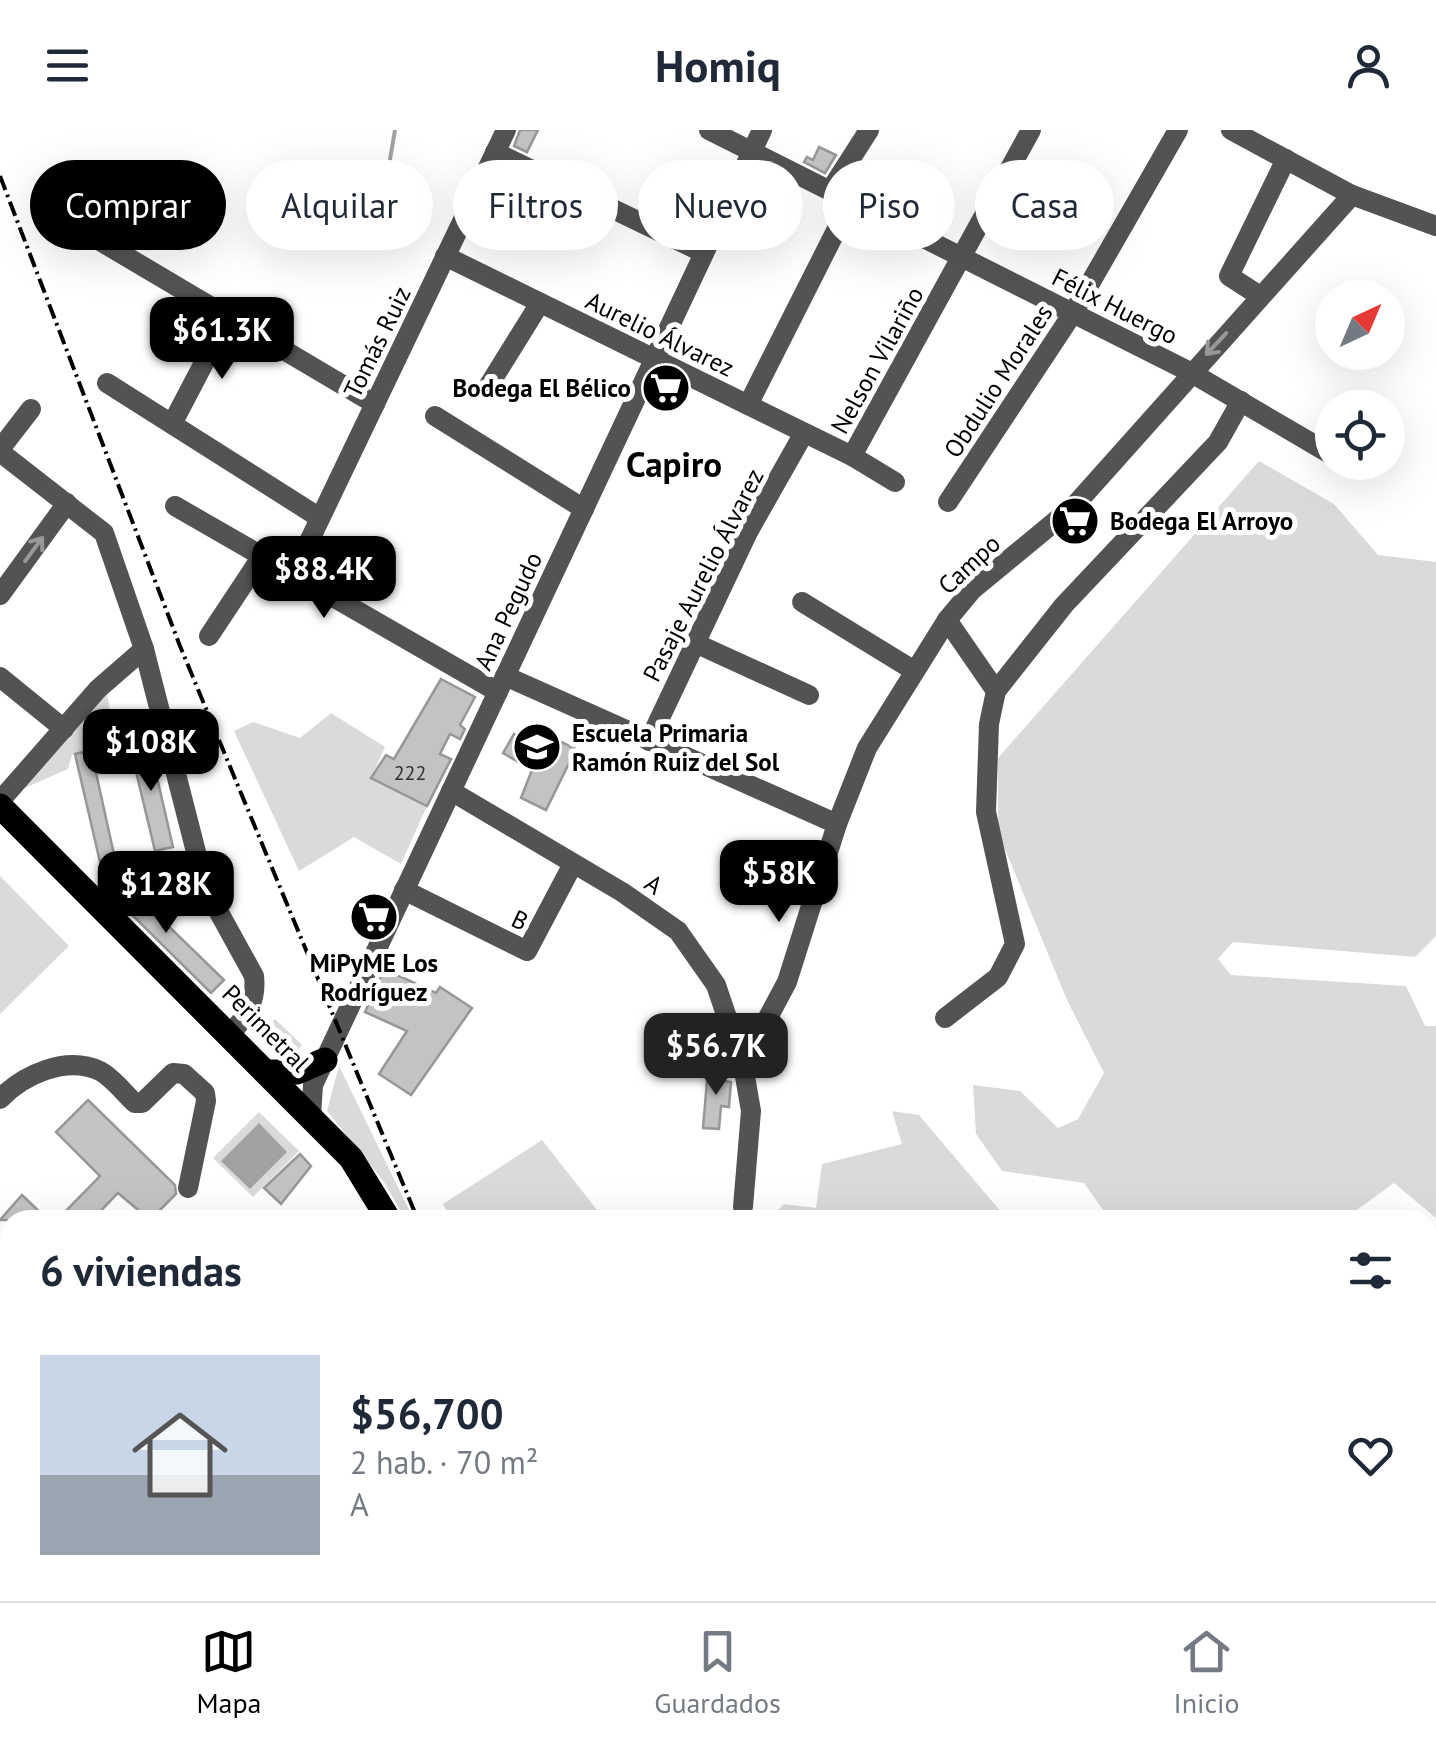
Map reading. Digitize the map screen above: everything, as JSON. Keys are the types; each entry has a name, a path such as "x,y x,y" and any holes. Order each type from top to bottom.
{"main road":[{"name":"Perimetral","path":"0,804 230,1034 343,1175 363,1210"},
{"name":"Perimetral","path":"0,828 265,1082 305,1099 351,1158 383,1210"},
{"path":"265,1082 325,1060"},
{"path":"305,1099 320,1149"}],"street":[{"name":"Tomás Ruiz","path":"293,575 506,130"},
{"name":"Félix Huergo","path":"709,130 823,188"},
{"name":"Ana Pegudo","path":"305,1099 762,130"},
{"path":"849,160 868,130"},
{"name":"Nelson Vilariño","path":"852,456 1032,130"},
{"name":"Obdulio Morales","path":"948,502 1072,313 1178,130"},
{"path":"1231,130 1352,194 1436,226"},
{"path":"495,152 704,253"},
{"path":"1260,296 1229,276 1286,159"},
{"name":"Campo","path":"738,1043 763,1027 787,982 837,824 868,748 912,670 946,620 972,590 1076,505 1190,372 1352,194"},
{"path":"116,250 375,404"},
{"path":"748,405 826,250"},
{"name":"Félix Huergo","path":"946,250 1190,372 1315,445"},
{"name":"Aurelio Álvarez","path":"445,256 852,456 895,482"},
{"path":"489,385 540,303"},
{"path":"172,424 228,316"},
{"path":"107,382 320,518"},
{"path":"945,1018 998,977 1015,944 986,812 989,724 996,691 1064,605 1218,442 1241,402"},
{"path":"31,409 0,451 104,533 144,649 205,886 254,976 256,990 248,1015 230,1034"},
{"path":"435,416 584,509"},
{"name":"Pasaje Aurelio Álvarez","path":"649,741 748,532 804,433"},
{"path":"0,595 67,503"},
{"path":"176,506 293,575 501,684 649,741 837,824"},
{"path":"209,636 262,556"},
{"path":"802,602 912,670"},
{"path":"946,620 996,691"},
{"path":"695,644 809,695"},
{"path":"0,804 64,728 144,649"},
{"path":"119,671 150,670"},
{"path":"0,677 64,728"},
{"name":"A","path":"451,791 678,931 716,985 738,1043 751,1111 743,1207"},
{"name":"B","path":"404,890 527,952 573,864"},
{"path":"0,1099 16,1082 42,1070 70,1067 100,1071 135,1104 142,1103 173,1074 184,1074 204,1093 206,1101 188,1188"}],"shaded area":[{"path":"1259,461 1334,504 1378,555 1436,562 1436,936 1415,957 1233,942 1218,959 1231,975 1406,986 1425,1026 1436,1026 1436,1210 1426,1210 1394,1183 1357,1210 1103,1210 1084,1183 1002,1171 976,1134 973,1085 1020,1091 1058,1128 1078,1119 1104,1073 1067,1000 998,832 998,758"},
{"path":"106,689 117,745 72,755 68,769 18,791"},
{"path":"331,713 385,747 371,778 427,806 401,864 354,837 299,871 234,731 253,722 300,738"},
{"path":"0,876 69,946 0,1014"},
{"path":"275,1019 302,1045 286,1061 259,1035"},
{"path":"339,1066 409,1210 400,1210 384,1182 327,1111"},
{"path":"892,1111 919,1115 1000,1210 778,1210 784,1204 816,1208 822,1164 902,1144"},
{"path":"259,1112 299,1151 253,1197 213,1158"},
{"path":"259,1123 287,1152 250,1189 221,1161"},
{"path":"542,1140 597,1210 446,1210 443,1204"}],"building":[{"path":"520,130 538,130 527,152 514,146"},
{"path":"819,147 836,155 833,160 823,160 823,172 804,162 807,157 813,160"},
{"name":"Bodega El Bélico","path":"661,377 678,387 672,399 655,390"},
{"path":"441,679 475,697 460,725 465,729 460,739 450,734 440,754 451,759 427,806 371,778 386,755 394,759"},
{"path":"514,734 542,750 549,736 576,749 546,810 521,798 532,770 503,753"},
{"path":"148,738 173,847 155,851 129,742"},
{"path":"91,750 115,859 100,862 75,754"},
{"path":"119,878 224,980 211,993 107,890"},
{"path":"384,969 436,993 440,987 472,1008 411,1095 379,1074 407,1031 365,1012"},
{"path":"708,1069 724,1071 724,1081 731,1082 729,1107 721,1106 719,1129 703,1128"},
{"path":"88,1100 175,1185 176,1194 160,1210 138,1210 118,1193 102,1210 67,1210 100,1176 56,1132"},
{"path":"300,1154 311,1166 281,1204 264,1188"},
{"path":"22,1195 38,1210 9,1210"}],"waterway":[{"path":"390,160 395,130"}],"railway":[{"path":"0,176 180,646 414,1210"}],"place":[{"name":"Bodega El Bélico","path":"666,388"},
{"name":"Bodega El Arroyo","path":"1075,521"},
{"name":"Escuela Primaria Ramón Ruiz del Sol","path":"537,747"},
{"name":"MiPyME Los Rodríguez","path":"374,917"}],"district":[{"name":"Capiro","path":"674,464"}]}
